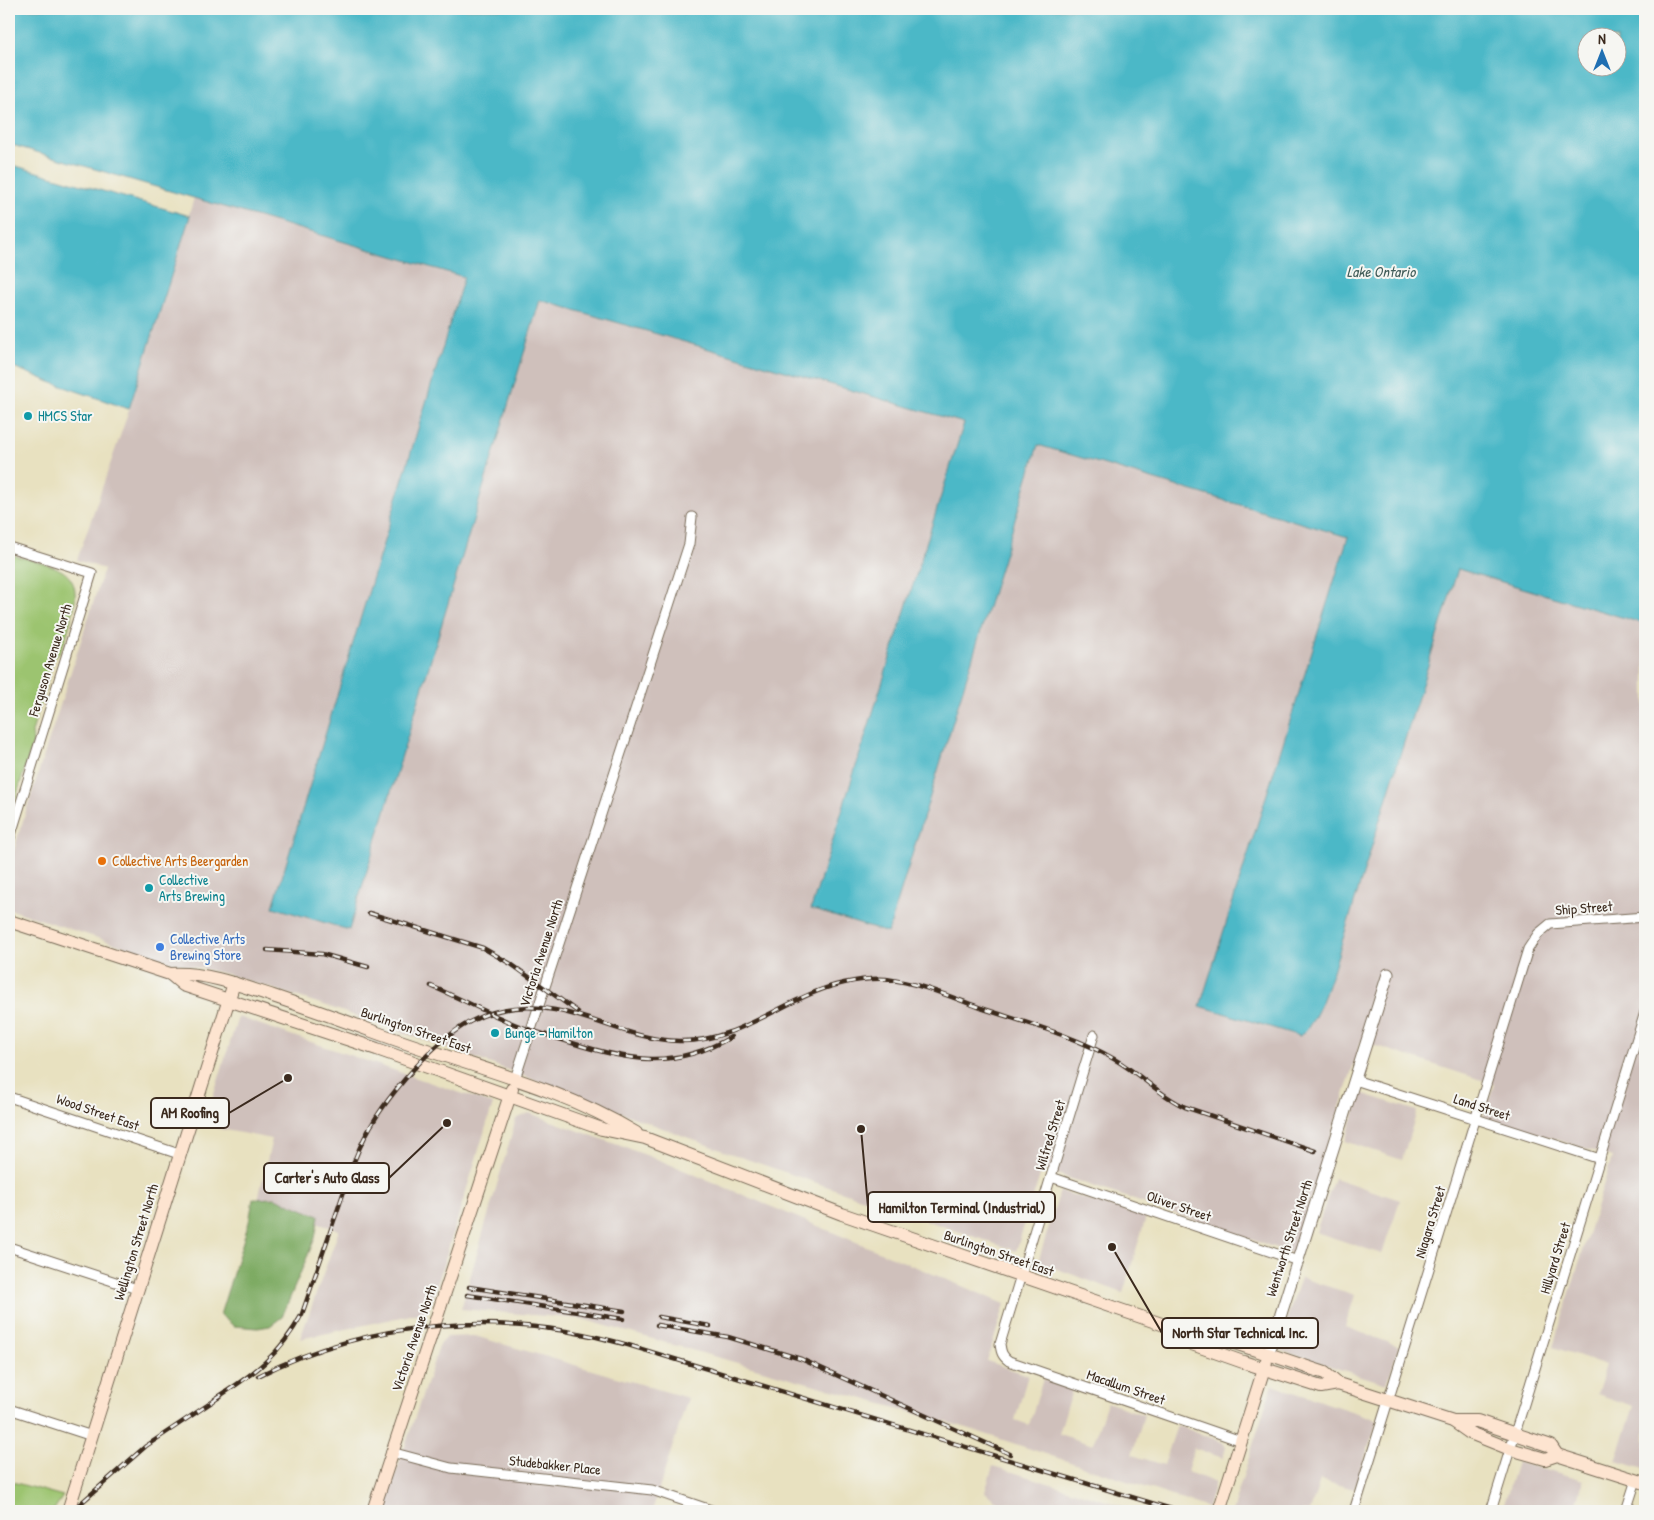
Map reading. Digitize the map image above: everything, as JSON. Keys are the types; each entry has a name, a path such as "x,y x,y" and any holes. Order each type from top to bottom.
{"main road":[{"name":"Burlington Street East","path":"9,921 170,974 183,984 602,1129 645,1138"},
{"name":"Burlington Street East","path":"170,974 186,973 234,983 515,1079 607,1116 645,1138 842,1214 1176,1329 1193,1329 1325,1373 1338,1384 1389,1401 1453,1421 1477,1421 1551,1446 1557,1455"},
{"name":"Wellington Street North","path":"68,1511 234,983"},
{"name":"Victoria Avenue North","path":"373,1511 515,1079"},
{"name":"Burlington Street East","path":"1176,1329 1189,1343 1321,1388 1338,1384"},
{"name":"Wentworth Street North","path":"1219,1511 1268,1354"},
{"name":"Burlington Street East","path":"1453,1421 1470,1433 1510,1448 1545,1459 1557,1455 1641,1482"}],"street":[{"name":"Victoria Avenue North","path":"515,1079 690,544 692,517"},
{"name":"Ferguson Avenue North","path":"9,547 92,573 9,841"},
{"name":"Ship Street","path":"1533,942 1550,924 1645,917"},
{"name":"Niagara Street","path":"1354,1511 1528,950 1533,942"},
{"name":"Wentworth Street North","path":"1268,1354 1388,974"},
{"name":"Hillyard Street","path":"1491,1511 1645,1012"},
{"name":"Wilfred Street","path":"1003,1356 1000,1344 1094,1036"},
{"name":"Land Street","path":"1355,1080 1600,1158"},
{"name":"Wood Street East","path":"9,1097 179,1154"},
{"name":"Oliver Street","path":"1051,1177 1298,1261"},
{"path":"9,1247 137,1289"},
{"name":"Macallum Street","path":"1003,1356 1009,1361 1241,1441"},
{"path":"9,1409 92,1436"},
{"name":"Studebakker Place","path":"391,1452 451,1468 652,1490 714,1511"},
{"path":"1626,1511 1641,1482"}],"shaded area":[{"path":"194,198 464,277 273,907 348,930 540,300 964,423 811,909 887,933 1038,445 1348,537 1201,1005 1300,1036 1318,1011 1333,971 1458,568 1645,624 1645,1469 1616,1461 1634,1406 1597,1394 1606,1365 1553,1347 1612,1157 1483,1117 1494,1084 1361,1041 1294,1254 1042,1169 1016,1251 729,1153 497,1066 324,1005 226,974 168,961 9,909 9,869 18,836 104,569 77,560 128,413"},
{"path":"238,1017 493,1104 429,1311 300,1339 339,1230 257,1204 272,1139 204,1126"},
{"path":"1361,1093 1417,1111 1402,1160 1345,1141"},
{"path":"529,1113 657,1159 1005,1304 987,1361 1028,1375 1015,1420 1029,1425 1043,1379 1072,1390 1059,1434 1093,1445 1107,1402 1144,1415 1132,1455 1164,1465 1177,1425 1222,1442 1226,1446 1223,1458 1194,1448 1187,1472 1215,1482 1208,1508 967,1428 582,1319 461,1309 516,1119"},
{"path":"1334,1178 1400,1200 1382,1254 1316,1232"},
{"path":"1060,1191 1146,1217 1123,1293 1038,1262"},
{"path":"1301,1278 1355,1295 1345,1327 1399,1346 1387,1384 1276,1349"},
{"path":"475,1336 688,1398 652,1511 383,1511 439,1346 447,1337"},
{"path":"1272,1385 1378,1420 1354,1489 1320,1480 1310,1511 1232,1511"},
{"path":"1517,1462 1583,1481 1575,1511 1502,1511"},
{"path":"993,1466 1138,1511 1041,1511 1008,1502 1003,1507 985,1492"}],"green space":[{"path":"9,554 52,566 62,571 70,578 74,588 75,602 65,641 54,659 32,732 33,742 9,820"},
{"path":"275,1198 319,1216 315,1238 282,1317 270,1326 258,1328 234,1326 220,1315 249,1222 253,1199"},
{"path":"9,1481 63,1496 53,1511 9,1511"}],"water":[{"name":"Lake Ontario","path":"9,9 1645,9 1645,624 1458,569 1333,971 1324,997 1312,1022 1300,1036 1200,1006 1348,537 1038,445 888,933 811,909 964,423 540,300 349,930 273,907 464,277 9,144"},
{"path":"9,164 190,216 129,409 50,382 9,365"}],"railway":[{"path":"369,913 483,948 511,964 578,1012"},
{"path":"267,950 322,954 368,967"},
{"path":"215,1399 242,1381 265,1362 285,1341 302,1314 355,1159 376,1117 405,1079 436,1046 470,1022 489,1013 531,1007 555,1010 647,1037 679,1041 701,1040 743,1027 823,989 865,980 886,979 898,981 935,991 1066,1036 1114,1059 1166,1096 1185,1107 1315,1151"},
{"path":"431,986 522,1027 611,1054 651,1059 670,1058 690,1054 731,1037"},
{"path":"469,1287 624,1311"},
{"path":"467,1295 623,1319"},
{"path":"659,1317 710,1326"},
{"path":"258,1376 302,1357 347,1342 393,1331 440,1326 488,1324 535,1327 582,1334 628,1345 1178,1511"},
{"path":"657,1325 728,1337 801,1359 1010,1454"},
{"path":"72,1511 146,1446 221,1396"}],"place":[{"name":"HMCS Star","path":"28,416"},
{"name":"Collective Arts Beergarden","path":"102,861"},
{"name":"Collective Arts Brewing","path":"149,888"},
{"name":"Collective Arts Brewing Store","path":"160,947"},
{"name":"Bunge - Hamilton","path":"495,1033"},
{"name":"AM Roofing","path":"288,1078"},
{"name":"Carter's Auto Glass","path":"447,1123"},
{"name":"Hamilton Terminal (Industrial)","path":"861,1129"},
{"name":"North Star Technical Inc.","path":"1112,1247"}]}
